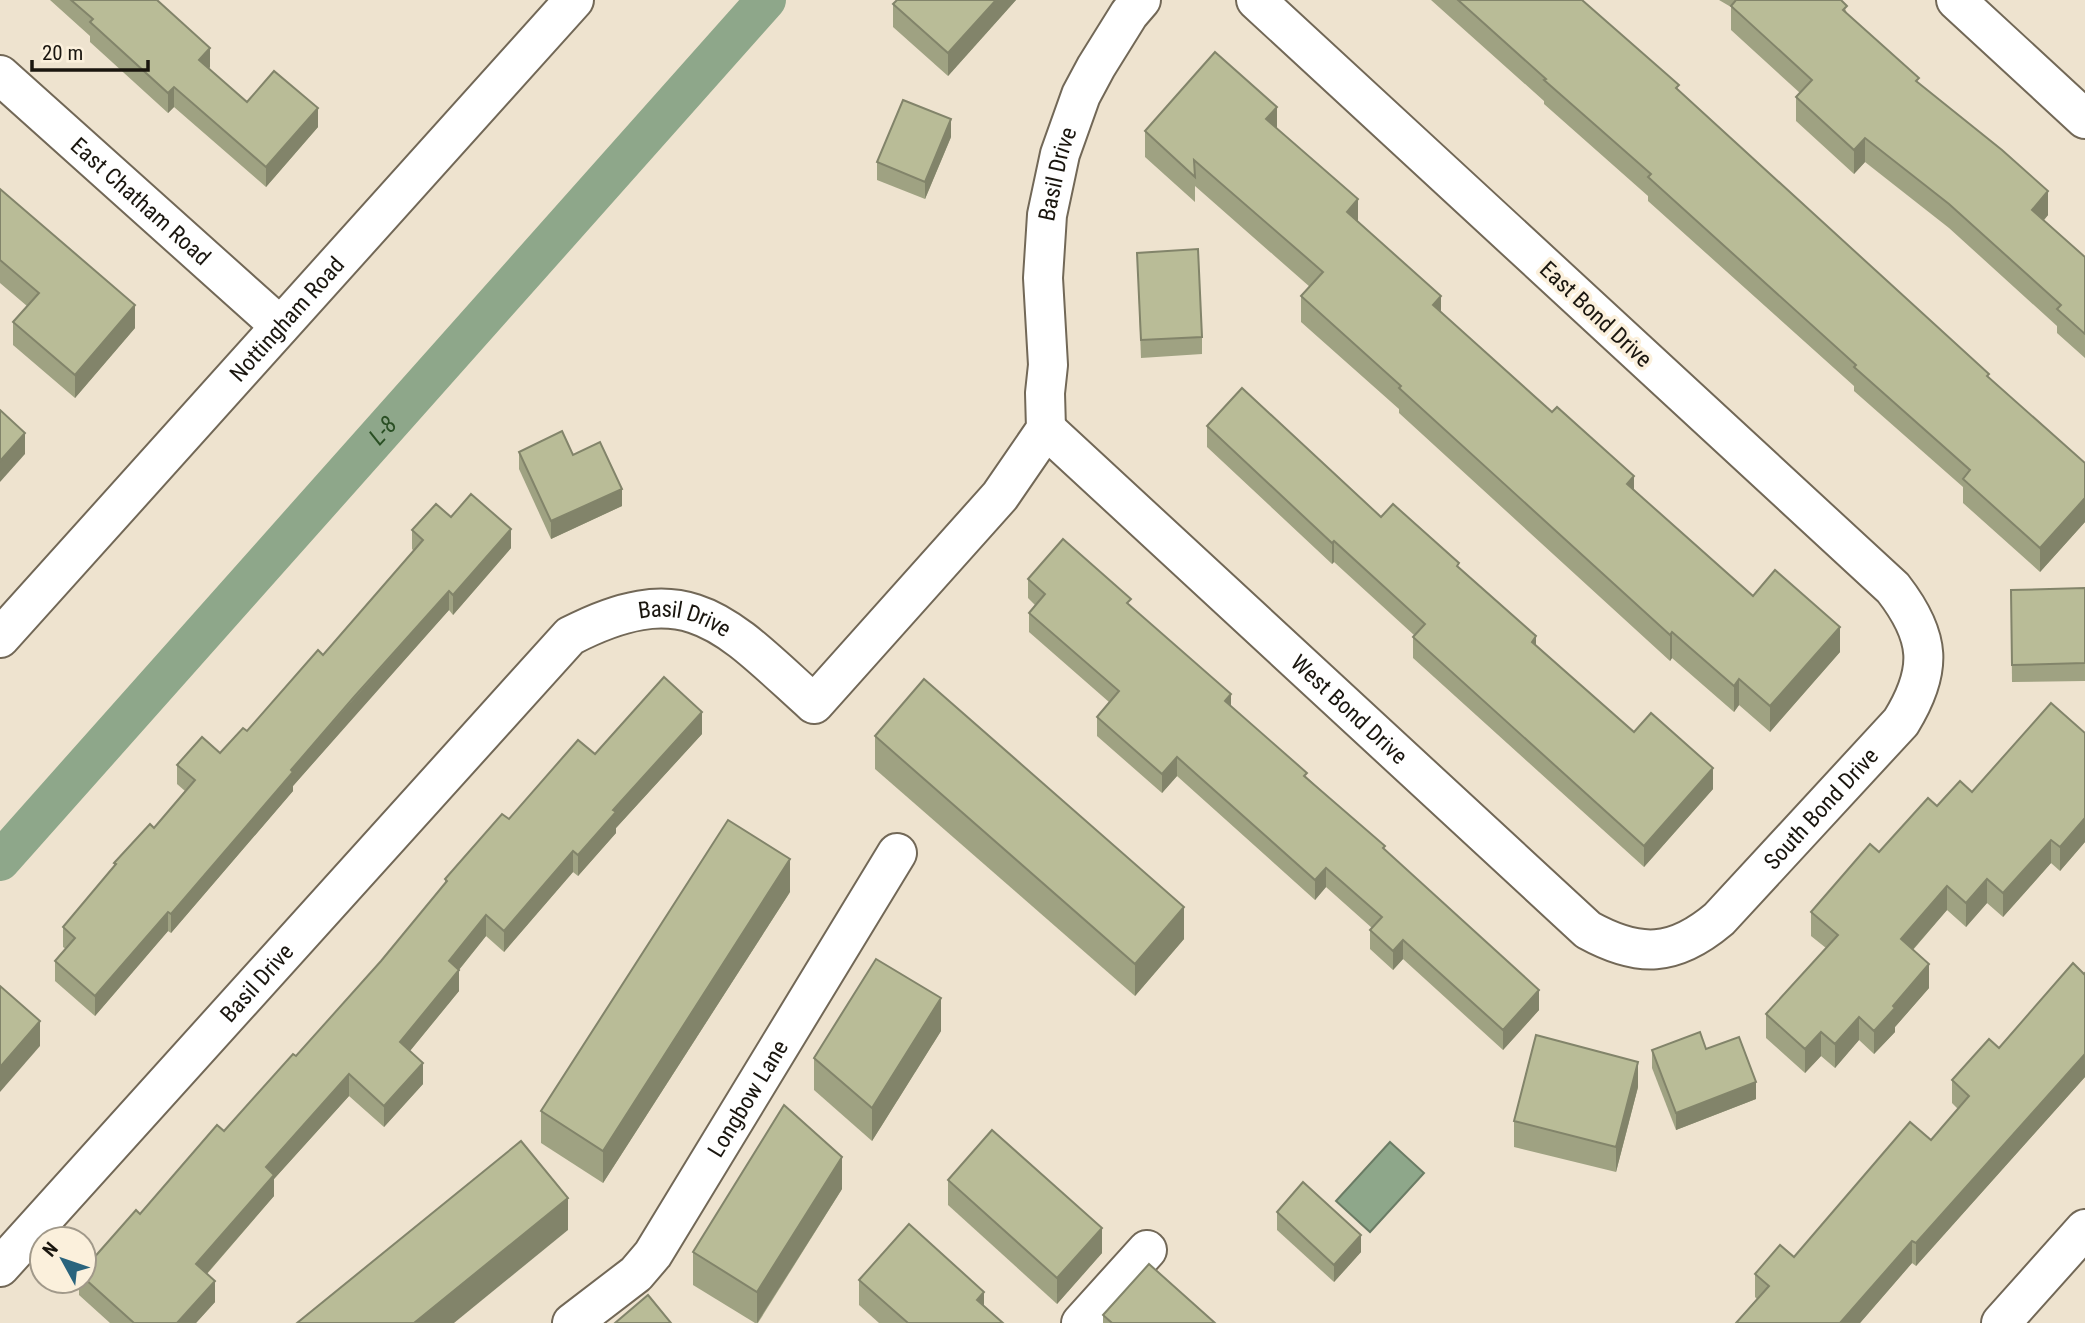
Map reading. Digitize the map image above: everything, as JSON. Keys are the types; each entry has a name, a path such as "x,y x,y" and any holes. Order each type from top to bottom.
{"street":[{"name":"Nottingham Road","path":"0,638 573,0"},
{"name":"Basil Drive","path":"0,1267 570,636 596,622 633,610 662,607 691,612 718,622 742,639 814,704 1000,496 1046,429 1045,393 1048,365 1043,278 1047,215 1060,154 1081,95 1129,14 1141,0"},
{"name":"East Bond Drive","path":"1256,0 1893,588 1912,612 1922,640"},
{"path":"1956,0 2085,119"},
{"name":"East Chatham Road","path":"0,75 280,326"},
{"name":"West Bond Drive","path":"1046,429 1588,930 1614,944 1642,950 1672,948"},
{"name":"South Bond Drive","path":"1672,948 1699,936 1719,919 1901,722 1919,688 1923,669 1922,640"},
{"name":"Longbow Lane","path":"572,1323 636,1275 653,1254 897,853"},
{"path":"2001,1323 2085,1229"},
{"path":"1082,1323 1147,1250"}],"shaded area":[{"path":"1390,1142 1424,1173 1370,1232 1336,1201"}],"building":[{"path":"71,0 157,0 210,48 199,60 247,102 274,71 318,108 266,167 174,87 168,93 90,22 93,19"},
{"path":"897,0 996,0 948,53 893,4"},
{"path":"1458,0 1582,0 1679,85 1676,88 1989,374 1987,376 2085,463 2085,498 2040,548 1963,479 1970,470 1854,367 1856,365 1648,177 1651,174"},
{"path":"1736,0 1841,0 1847,6 1843,10 1919,78 1916,81 2048,191 2032,210 2085,257 2085,334 2057,309 2061,305 1949,204 1865,138 1854,150 1796,97 1812,80 1731,6"},
{"path":"1215,52 1277,107 1266,119 1358,199 1347,212 1441,296 1433,305 1552,412 1557,407 1634,476 1627,484 1753,596 1775,570 1840,627 1770,706 1739,679 1734,686 1672,632 1670,635 1399,388 1401,386 1301,296 1323,272 1194,160 1195,177 1145,131"},
{"path":"903,100 951,119 925,182 877,162"},
{"path":"0,189 135,305 75,375 13,322 39,293 0,260"},
{"path":"1198,249 1202,337 1141,340 1137,253"},
{"path":"1242,388 1381,517 1393,504 1459,563 1457,566 1536,636 1532,642 1634,732 1651,713 1713,768 1644,846 1413,637 1425,624 1334,541 1332,543 1207,426"},
{"path":"0,410 25,433 0,461"},
{"path":"562,431 573,455 600,442 622,489 551,521 519,452"},
{"path":"471,494 511,529 453,595 449,591 354,697 171,914 168,912 95,996 55,961 75,938 63,927 116,864 114,863 150,824 154,828 195,780 177,765 202,737 220,753 243,728 247,731 318,650 323,655 423,540 412,530 436,504 451,517"},
{"path":"1063,539 1131,599 1127,603 1231,694 1225,701 1307,773 1304,776 1385,846 1383,848 1539,990 1503,1030 1403,940 1393,951 1370,930 1382,917 1326,868 1315,880 1177,757 1162,774 1097,717 1119,691 1029,613 1045,594 1028,579"},
{"path":"2085,588 2085,663 2012,665 2011,590"},
{"path":"664,677 702,712 613,810 616,812 578,855 573,851 504,931 486,915 449,961 459,970 400,1042 423,1063 384,1106 349,1074 266,1167 274,1175 196,1264 215,1281 177,1323 134,1323 98,1291 98,1253 136,1210 140,1214 217,1125 224,1131 293,1054 296,1056 381,961 447,881 445,879 502,814 509,819 578,740 595,754"},
{"path":"924,679 1184,907 1135,964 875,736"},
{"path":"2051,703 2085,733 2085,818 2060,847 2051,840 2003,893 1987,879 1966,903 1947,886 1901,939 1929,964 1893,1006 1895,1008 1874,1031 1859,1017 1835,1044 1821,1032 1805,1049 1766,1014 1838,935 1811,912 1870,844 1879,852 1928,798 1937,806 1960,781 1972,792"},
{"path":"728,820 790,859 603,1151 541,1111"},
{"path":"876,959 941,998 872,1108 814,1058"},
{"path":"2073,963 2085,973 2085,1054 1916,1243 1912,1241 1840,1323 1736,1323 1769,1286 1755,1274 1780,1245 1794,1257 1910,1122 1931,1140 1969,1096 1952,1080 1989,1039 1999,1048"},
{"path":"0,986 40,1021 0,1067"},
{"path":"1700,1032 1706,1049 1739,1037 1756,1082 1676,1113 1652,1050"},
{"path":"1536,1035 1638,1062 1616,1147 1514,1121"},
{"path":"784,1105 842,1157 757,1292 693,1252"},
{"path":"992,1130 1102,1228 1057,1278 948,1180"},
{"path":"521,1141 568,1198 414,1323 297,1323"},
{"path":"1303,1182 1361,1235 1334,1265 1277,1212"},
{"path":"909,1224 984,1292 977,1300 1003,1323 908,1323 859,1280"},
{"path":"1149,1264 1215,1323 1112,1323 1103,1315"},
{"path":"648,1295 671,1323 615,1323"}],"waterway":[{"name":"L-8","path":"0,861 766,0"}]}
